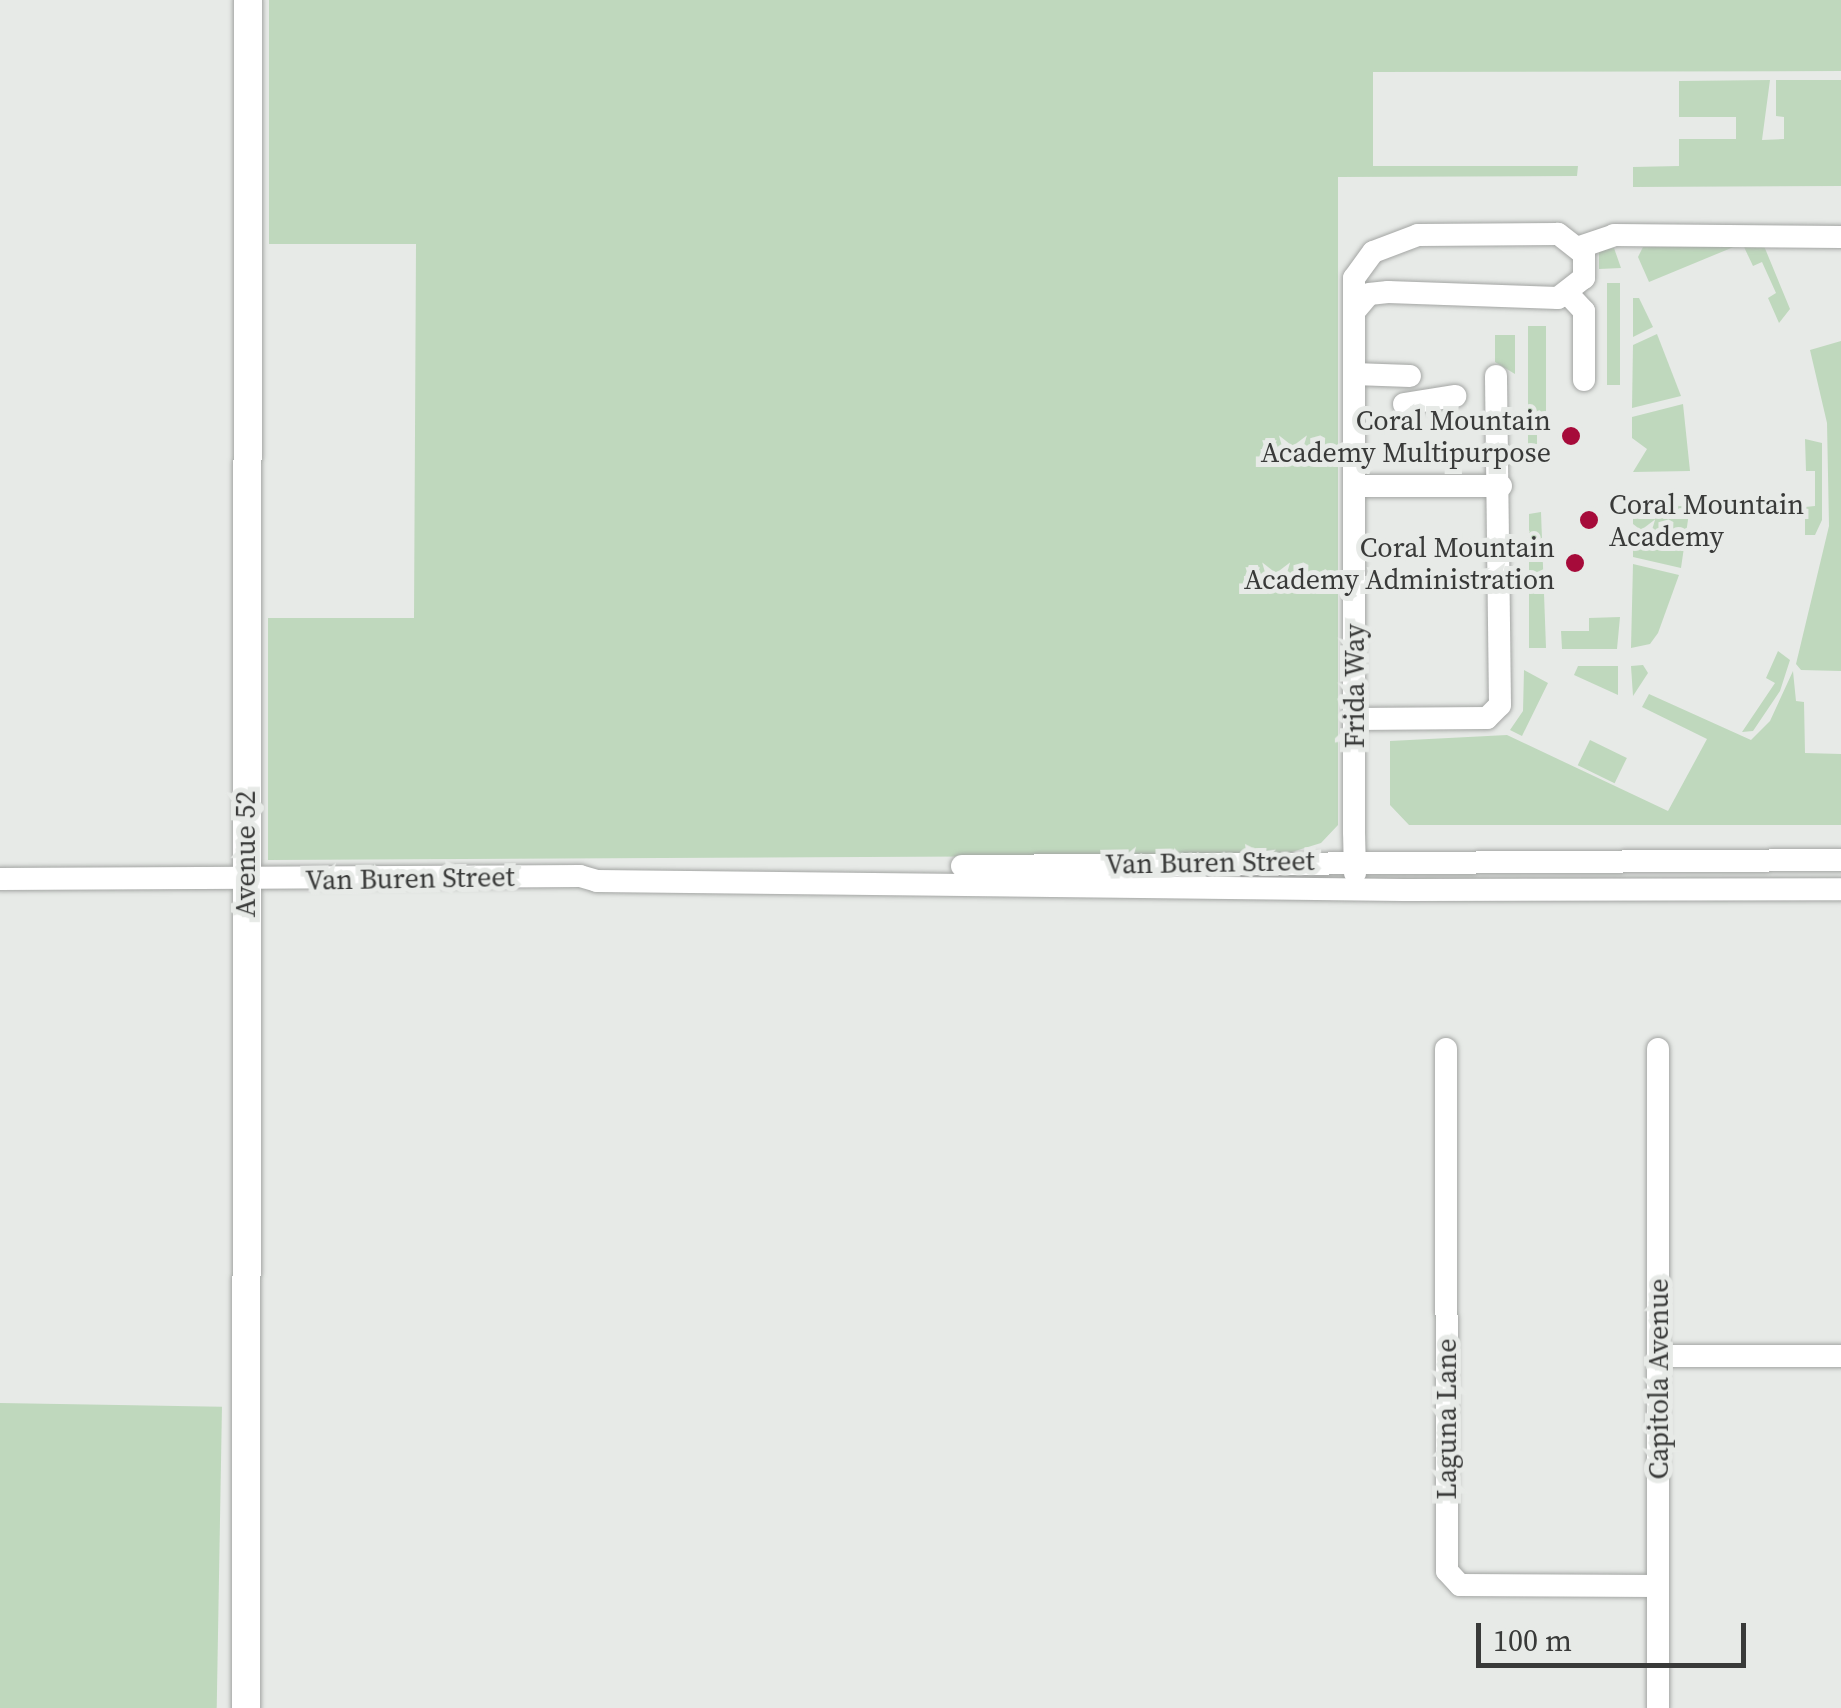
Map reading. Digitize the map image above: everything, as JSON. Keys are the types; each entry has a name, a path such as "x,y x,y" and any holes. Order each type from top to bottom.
{"main road":[{"name":"Avenue 52","path":"246,1708 248,0"}],"street":[{"name":"Frida Way","path":"1355,886 1354,278 1374,252 1418,235 1558,234 1580,247"},
{"path":"1569,295 1584,278 1580,247 1614,235 1841,237"},
{"path":"1354,312 1369,294 1388,292 1569,295 1584,311 1584,380"},
{"path":"1354,374 1410,376"},
{"path":"1354,719 1496,714 1500,486 1496,376"},
{"path":"1404,404 1455,396"},
{"path":"1354,486 1500,486"},
{"name":"Van Buren Street","path":"0,879 580,876 622,868 1355,854 1494,860 1841,860"},
{"name":"Van Buren Street","path":"580,876 597,882 1841,889"},
{"name":"Laguna Lane","path":"1446,1049 1447,1571 1460,1585 1658,1586"},
{"name":"Capitola Avenue","path":"1658,1049 1658,1708"},
{"path":"1658,1356 1841,1356"}],"green space":[{"path":"269,0 1841,0 1841,71 1373,72 1373,166 1578,166 1577,176 1338,177 1338,825 1321,843 1282,855 268,860 268,618 414,618 416,244 269,244"},
{"path":"1770,80 1762,140 1784,139 1784,117 1776,116 1776,80 1841,80 1841,186 1633,187 1633,167 1679,166 1679,139 1736,139 1736,117 1679,117 1679,81"},
{"path":"1736,246 1649,282 1638,257 1643,247"},
{"path":"1764,246 1790,309 1779,323 1768,298 1776,293 1762,262 1753,266 1744,247"},
{"path":"1614,248 1621,268 1599,269 1599,251"},
{"path":"1607,283 1620,283 1620,385 1607,385"},
{"path":"1633,298 1639,298 1653,327 1633,337"},
{"path":"1528,326 1546,326 1546,418 1537,418 1537,461 1528,461"},
{"path":"1657,334 1681,396 1632,408 1633,345"},
{"path":"1495,335 1515,335 1515,374 1495,362"},
{"path":"1841,341 1841,671 1801,670 1796,664 1829,526 1827,423 1810,350"},
{"path":"1683,404 1690,471 1633,472 1647,449 1632,438 1632,417"},
{"path":"1805,439 1822,443 1822,520 1815,535 1805,535 1805,507 1815,506 1815,471 1806,471"},
{"path":"1690,506 1681,568 1633,557 1633,507"},
{"path":"1541,512 1546,648 1529,648 1529,514"},
{"path":"1633,564 1679,575 1658,633 1650,644 1631,648"},
{"path":"1620,617 1617,649 1562,649 1561,631 1589,631 1589,618"},
{"path":"1778,651 1790,660 1780,691 1753,731 1742,732 1775,683 1766,678"},
{"path":"1643,665 1648,673 1633,696 1631,666"},
{"path":"1578,666 1618,666 1618,695 1574,675"},
{"path":"1524,670 1548,683 1522,736 1510,730 1523,711"},
{"path":"1793,671 1796,701 1804,702 1805,753 1841,754 1841,825 1409,825 1390,805 1390,741 1507,735 1668,811 1707,739 1642,707 1649,694 1751,740 1770,721"},
{"path":"1590,740 1627,758 1615,783 1578,765"},
{"path":"0,1403 222,1407 217,1708 0,1708"}],"place":[{"name":"Coral Mountain Academy Multipurpose","path":"1571,436"},
{"name":"Coral Mountain Academy","path":"1589,520"},
{"name":"Coral Mountain Academy Administration","path":"1575,563"}]}
